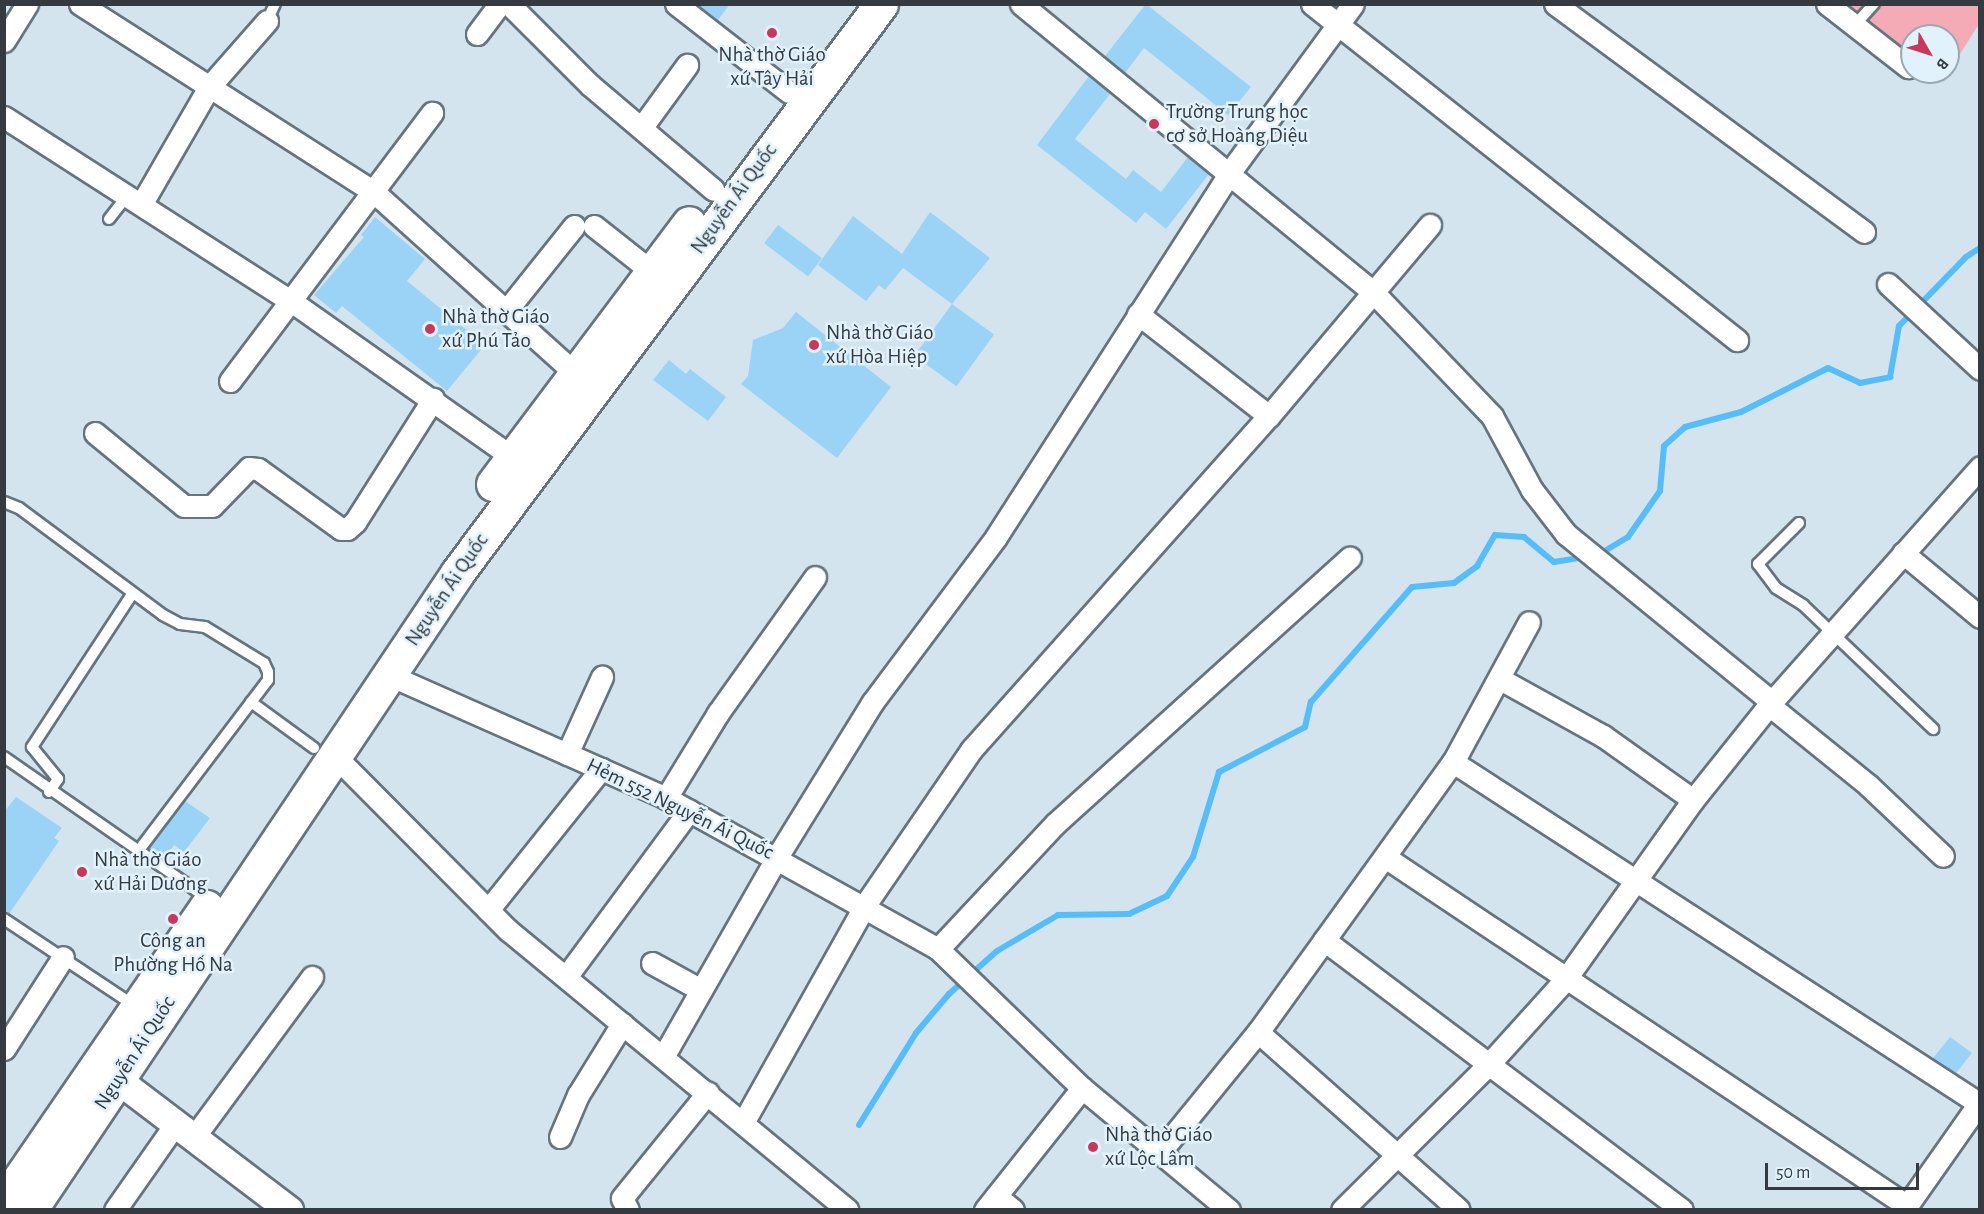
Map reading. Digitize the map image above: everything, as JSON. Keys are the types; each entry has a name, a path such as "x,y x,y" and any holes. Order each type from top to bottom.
{"main road":[{"name":"Nguyễn Ái Quốc","path":"25,1189 118,1080 324,752 575,373 855,4"},
{"name":"Nguyễn Ái Quốc","path":"25,1189 135,1006 210,900 324,752 389,675 524,452 881,4"}],"street":[{"path":"4,41 27,4"},
{"path":"80,4 375,193 575,373"},
{"path":"477,34 500,4"},
{"path":"509,4 552,50 714,190"},
{"path":"676,4 789,92"},
{"path":"1021,4 1230,172 1375,294 1492,416 1532,490 1566,534 1868,785 1943,856"},
{"path":"1312,4 1737,340"},
{"path":"663,1057 777,857 872,703 996,537 1230,172 1353,4"},
{"path":"1555,4 1864,232"},
{"path":"135,199 209,87 271,13"},
{"path":"1845,13 1900,61"},
{"path":"642,127 687,65"},
{"path":"230,381 375,193 432,113"},
{"path":"4,117 291,301 433,399 524,452"},
{"path":"744,1121 865,905 971,750 1269,416 1375,294 1430,225"},
{"path":"506,311 584,226 651,271"},
{"path":"1888,284 1980,369"},
{"path":"1138,314 1269,416"},
{"path":"95,434 184,506 212,506 249,468 258,469 341,529 347,529 355,522 433,399"},
{"path":"1342,1209 1489,1064 1565,980 1693,800 1771,703 1831,633 1977,473"},
{"path":"1903,553 1980,616"},
{"path":"938,949 1056,823 1350,557"},
{"path":"666,798 718,713 815,577"},
{"path":"1160,1152 1258,1032 1453,762 1529,622"},
{"name":"Hẻm 552 Nguyễn Ái Quốc","path":"389,675 666,798 865,905 938,949 1082,1088 1228,1209"},
{"path":"567,754 602,677"},
{"path":"1500,679 1603,736 1693,800"},
{"path":"324,752 488,910 622,1024 744,1121 848,1209"},
{"path":"1385,857 1905,1207 1979,1103 1453,762"},
{"path":"488,910 601,769"},
{"path":"566,977 690,811"},
{"path":"1324,940 1682,1209"},
{"path":"4,1049 63,957"},
{"path":"652,963 701,990"},
{"path":"115,1209 185,1130 312,977"},
{"path":"560,1137 578,1095 622,1024"},
{"path":"1258,1032 1460,1209"},
{"path":"118,1080 289,1209"},
{"path":"1013,1209 991,1203 1082,1088"},
{"path":"628,1209 622,1198 708,1092"}],"lane":[{"path":"1845,13 1874,4"},
{"path":"109,219 135,199"},
{"path":"4,502 19,507 132,594 180,624 205,627 264,663 268,680 139,850"},
{"path":"1799,523 1758,564 1776,588 1803,605 1933,729"},
{"path":"50,792 58,779 32,747 132,594"},
{"path":"251,702 324,752"},
{"path":"4,758 50,792 210,900"},
{"path":"4,919 135,1006"}],"shaded area":[{"path":"1839,5 1979,5 1979,24 1960,54 1960,24 1900,24 1900,49"}],"building":[{"path":"697,4 730,4 718,20"},
{"path":"1146,4 1251,87 1228,115 1144,48 1125,73 1105,56"},
{"path":"1089,76 1110,94 1075,139 1126,179 1133,170 1161,192 1188,157 1209,174 1166,229 1145,212 1136,223 1037,145"},
{"path":"930,212 990,258 952,304 903,268 885,290 879,285 866,301 818,265 853,216 902,254"},
{"path":"375,217 425,259 407,281 485,345 447,391 342,306 336,313 314,295 364,237 361,235"},
{"path":"778,225 822,258 808,276 764,243"},
{"path":"952,304 994,335 956,386 914,356"},
{"path":"796,312 891,387 837,458 741,384 748,376 753,340 783,328"},
{"path":"669,360 686,374 690,369 726,397 708,421 653,380"},
{"path":"16,797 62,828 54,838 59,841 9,914 4,912 4,812"},
{"path":"185,801 210,818 184,852 174,845 164,859 149,849"},
{"path":"1950,1037 1972,1053 1956,1073 1933,1058"}],"waterway":[{"path":"1598,555 1628,537 1660,491 1664,446 1685,427 1741,412 1828,368 1860,383 1890,377 1899,326 1966,257 1980,248"},
{"path":"859,1125 916,1033 949,994 997,951 1058,915 1129,914 1167,896 1193,857 1219,772 1305,727 1311,702 1412,587 1454,583 1477,566 1495,535 1524,537 1554,562 1585,557"}],"place":[{"name":"Nhà thờ Giáo xứ Tây Hải","path":"772,33"},
{"name":"Trường Trung học cơ sở Hoàng Diệu","path":"1154,124"},
{"name":"Nhà thờ Giáo xứ Phú Tảo","path":"430,329"},
{"name":"Nhà thờ Giáo xứ Hòa Hiệp","path":"814,345"},
{"name":"Nhà thờ Giáo xứ Hải Dương","path":"82,872"},
{"name":"Công an Phường Hố Na","path":"173,919"},
{"name":"Nhà thờ Giáo xứ Lộc Lâm","path":"1093,1147"}]}
